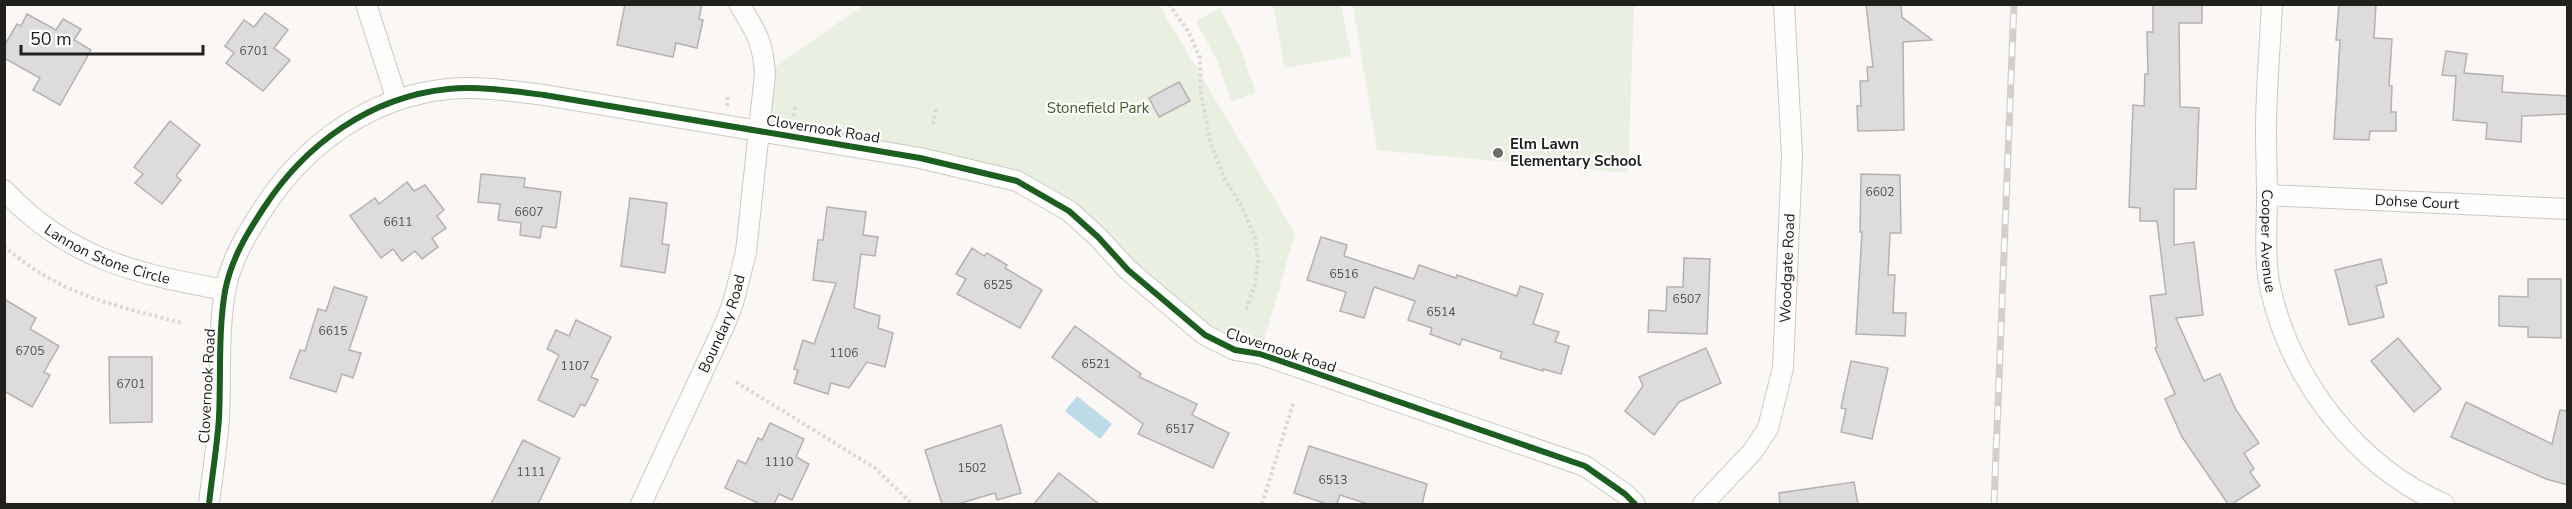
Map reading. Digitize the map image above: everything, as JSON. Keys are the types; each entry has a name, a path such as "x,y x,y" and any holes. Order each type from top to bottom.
{"street":[{"path":"366,4 397,100"},
{"name":"Boundary Road","path":"641,504 733,303 746,252 765,74 764,50 739,4"},
{"name":"Woodgate Road","path":"1703,504 1754,451 1768,428 1783,368 1792,155 1784,4"},
{"name":"Cooper Avenue","path":"2272,4 2266,131 2265,244 2270,285 2280,327 2314,392 2335,420 2363,450 2400,479 2444,504"},
{"name":"Clovernook Road","path":"209,504 219,420 220,341 225,290 234,259 277,188 301,159 329,136 361,117 397,100 448,89 494,89 544,95 920,158 1017,181 1069,211 1098,237 1128,270 1205,335 1235,350 1260,354 1585,466 1625,494 1635,504"},
{"name":"Lannon Stone Circle","path":"4,190 49,231 83,251 122,267 225,290"},
{"name":"Dohse Court","path":"2267,195 2568,209"}],"path":[{"path":"1169,4 1188,31 1200,58 1201,94 1210,141 1225,180 1240,203 1255,237 1258,262 1254,288 1245,312"},
{"path":"933,124 936,107"},
{"path":"4,246 41,274 66,288 114,306 182,323"},
{"path":"736,382 875,468 912,504"},
{"path":"1262,504 1294,401"}],"green space":[{"name":"Stonefield Park","path":"864,5 1159,5 1295,233 1260,354 1235,350 1017,181 759,131 765,74"},
{"path":"1273,5 1341,5 1351,56 1285,68"},
{"path":"1353,5 1634,5 1628,173 1377,150"},
{"path":"1220,8 1240,47 1256,93 1231,101 1218,63 1196,21"}],"water":[{"path":"1077,396 1112,424 1100,439 1065,411"}],"building":[{"path":"625,4 702,4 699,19 703,20 697,48 676,43 673,57 617,45"},
{"path":"1866,4 1901,4 1902,17 1932,40 1903,42 1904,130 1858,131 1857,106 1861,106 1860,81 1868,81 1867,67 1873,67"},
{"path":"2153,4 2202,4 2202,23 2179,23 2180,107 2199,108 2196,189 2174,189 2174,245 2194,242 2203,315 2176,318 2204,381 2220,374 2236,410 2259,443 2244,453 2254,469 2250,472 2260,486 2232,504 2228,504 2182,437 2165,399 2175,394 2155,348 2157,347 2150,296 2166,294 2157,221 2140,221 2140,208 2129,207 2133,105 2144,106 2145,74 2148,74 2147,32 2153,32"},
{"path":"2339,4 2376,4 2374,38 2392,39 2389,86 2392,86 2391,112 2396,112 2396,131 2370,131 2369,140 2334,139 2340,40 2336,40"},
{"path":"265,13 288,30 274,48 290,60 263,91 226,63 234,53 225,46 244,20 254,27"},
{"path":"27,14 56,30 63,19 81,29 74,40 91,50 60,105 33,90 40,78 4,58 4,46 17,24 21,26"},
{"path":"2446,51 2467,54 2464,73 2503,76 2502,92 2568,96 2568,114 2522,116 2521,142 2486,139 2487,123 2453,120 2456,76 2442,75"},
{"path":"1179,82 1190,101 1159,117 1149,98"},
{"path":"170,121 200,145 176,176 181,180 162,204 135,183 143,174 134,167"},
{"path":"481,174 525,178 524,187 561,192 556,228 542,226 540,238 520,235 521,223 498,220 500,204 478,202"},
{"path":"1861,174 1900,175 1901,233 1890,233 1888,275 1895,275 1893,313 1906,313 1905,336 1856,334 1862,232 1860,232"},
{"path":"407,182 414,191 425,185 444,210 437,216 446,228 432,238 438,247 422,259 415,251 402,261 393,249 381,258 350,216 375,198 379,204"},
{"path":"630,198 667,203 662,244 669,245 665,273 621,266"},
{"path":"827,207 866,212 863,235 878,237 875,256 861,254 854,308 880,316 878,328 893,333 885,367 867,362 849,388 831,383 828,394 794,383 798,370 794,369 803,340 814,344 836,283 813,280 818,240 823,240"},
{"path":"1321,237 1347,245 1344,256 1414,279 1419,265 1456,278 1457,275 1517,296 1520,286 1543,294 1533,324 1559,332 1555,342 1569,346 1561,374 1500,358 1502,352 1462,339 1460,345 1430,334 1432,328 1408,320 1415,301 1374,287 1364,318 1340,311 1346,292 1307,280"},
{"path":"972,248 984,256 987,253 1007,265 1005,268 1042,290 1020,328 957,294 966,279 956,274"},
{"path":"1684,258 1710,259 1707,334 1648,332 1649,310 1666,311 1667,287 1683,287"},
{"path":"2381,259 2387,283 2376,286 2384,317 2349,325 2335,270"},
{"path":"2528,279 2561,279 2561,338 2528,337 2528,327 2499,326 2499,296 2528,297"},
{"path":"334,287 367,297 349,350 361,353 353,378 342,374 336,392 290,378 300,350 305,351 318,309 326,311"},
{"path":"4,299 36,318 30,329 59,346 44,372 50,375 32,407 4,391"},
{"path":"576,320 611,337 591,377 598,380 585,406 581,404 574,417 538,400 559,355 547,349 556,330 569,336"},
{"path":"1075,326 1141,374 1139,377 1197,404 1192,415 1229,433 1213,468 1138,434 1143,424 1052,357"},
{"path":"2398,338 2441,389 2414,412 2371,361"},
{"path":"1706,348 1721,383 1679,402 1654,435 1625,411 1643,386 1639,377"},
{"path":"109,357 152,357 152,422 110,423"},
{"path":"1851,361 1888,368 1872,439 1841,432 1846,409 1841,408"},
{"path":"2466,402 2552,444 2560,410 2568,411 2568,485 2546,479 2451,437"},
{"path":"770,423 804,439 796,457 809,464 792,500 779,494 774,504 760,504 725,488 738,460 746,464 758,438 762,440"},
{"path":"1001,425 1021,493 997,500 995,493 958,504 942,504 925,450"},
{"path":"523,440 560,458 538,504 491,504"},
{"path":"1309,446 1427,484 1422,504 1368,504 1340,495 1337,504 1327,504 1294,493"},
{"path":"1059,473 1099,504 1034,504"},
{"path":"1854,482 1858,504 1780,504 1779,493"}],"railway":[{"path":"1994,504 2014,4"}],"cycle path":[{"path":"209,504 219,418 225,291 235,258 257,219 299,164 319,145 366,113 419,94 472,88 544,95 920,158 1017,181 1069,211 1098,237 1128,270 1205,335 1235,350 1260,354 1585,466 1625,494 1635,504"}],"place":[{"name":"Elm Lawn Elementary School","path":"1498,153"}]}
